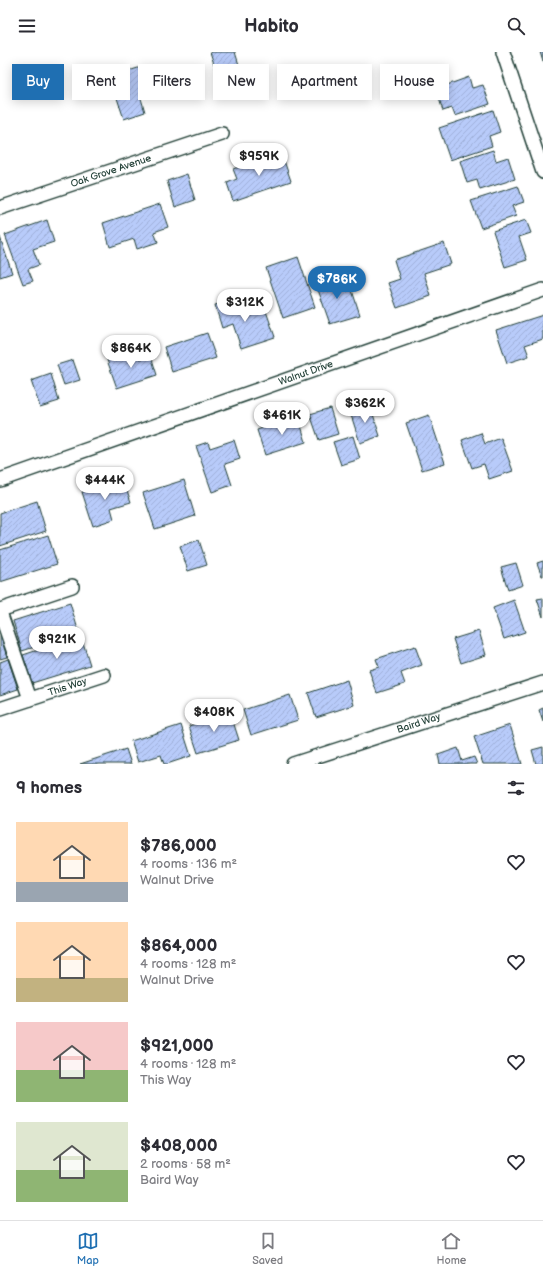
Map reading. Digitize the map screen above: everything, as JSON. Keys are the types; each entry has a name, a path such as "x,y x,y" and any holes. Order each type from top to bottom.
{"street":[{"path":"503,52 543,172"},
{"name":"Oak Grove Avenue","path":"0,208 222,134"},
{"name":"Walnut Drive","path":"0,480 543,290"},
{"path":"30,698 0,611 72,586"},
{"name":"This Way","path":"0,708 104,675"},
{"name":"Baird Way","path":"294,764 543,683"}],"building":[{"path":"210,52 235,52 239,64 214,64"},
{"path":"540,52 543,52 543,62"},
{"path":"138,68 138,100 141,100 145,112 124,119 118,100 130,100 130,71"},
{"path":"469,77 472,88 483,85 490,104 455,116 452,108 443,111 440,100 449,100 449,84"},
{"path":"493,110 500,132 489,136 492,146 450,160 439,128"},
{"path":"493,150 496,161 508,157 515,179 480,190 477,180 467,183 460,161"},
{"path":"281,152 291,181 233,201 227,183 237,179 233,169"},
{"path":"187,174 195,200 175,207 167,181"},
{"path":"518,186 524,202 512,206 516,216 481,228 471,201"},
{"path":"160,204 168,227 154,232 158,242 137,249 134,239 110,247 103,223"},
{"path":"47,220 54,242 33,249 39,265 28,269 33,281 23,284 5,235"},
{"path":"526,220 531,233 519,237 527,260 505,267 493,231"},
{"path":"0,237 12,273 0,277"},
{"path":"444,243 451,264 424,273 431,296 397,308 388,283 400,279 394,260"},
{"path":"298,257 315,307 283,318 266,268"},
{"path":"336,275 340,287 350,284 360,315 330,324 315,281"},
{"path":"239,298 242,309 253,306 255,314 266,311 275,337 241,348 233,324 222,328 215,305"},
{"path":"543,315 543,339 525,345 529,356 507,363 496,330"},
{"path":"207,333 216,358 172,372 164,347"},
{"path":"137,350 140,359 151,356 157,375 117,388 107,360"},
{"path":"73,360 80,380 64,385 57,365"},
{"path":"51,374 59,401 40,407 31,381"},
{"path":"370,405 380,436 360,443 350,412"},
{"path":"330,408 338,434 319,440 310,414"},
{"path":"429,415 445,463 422,470 406,423"},
{"path":"298,416 306,442 265,455 257,430"},
{"path":"481,433 485,444 501,438 513,471 489,479 484,464 472,468 462,440"},
{"path":"353,436 360,459 341,465 333,442"},
{"path":"234,440 240,459 225,464 232,485 212,492 196,446 208,442 210,448"},
{"path":"123,479 131,502 111,508 114,519 93,526 82,492"},
{"path":"184,480 195,516 155,529 143,493"},
{"path":"37,501 46,531 0,546 0,513"},
{"path":"48,535 57,564 0,582 0,550"},
{"path":"199,540 207,565 188,571 180,546"},
{"path":"543,561 543,576 542,576 537,563"},
{"path":"516,563 523,585 508,590 501,567"},
{"path":"543,598 543,617 537,599"},
{"path":"514,600 525,632 504,639 493,608"},
{"path":"70,603 79,633 22,651 13,621"},
{"path":"479,631 486,655 461,663 453,639"},
{"path":"0,634 7,657 0,659"},
{"path":"81,636 90,665 32,683 23,655"},
{"path":"415,646 422,665 401,673 405,684 377,693 369,670 379,667 376,659"},
{"path":"8,659 18,689 0,695 0,662"},
{"path":"347,680 354,705 316,717 308,693"},
{"path":"290,695 298,720 251,735 243,710"},
{"path":"543,708 543,722 539,710"},
{"path":"230,712 239,740 198,753 189,726"},
{"path":"181,725 191,756 167,764 164,764 161,755 138,762 131,741"},
{"path":"510,725 522,764 483,764 474,737"},
{"path":"543,747 543,764 536,764 532,750"},
{"path":"458,748 462,761 474,757 477,764 440,764 438,755"},
{"path":"126,749 131,764 80,764"}]}
